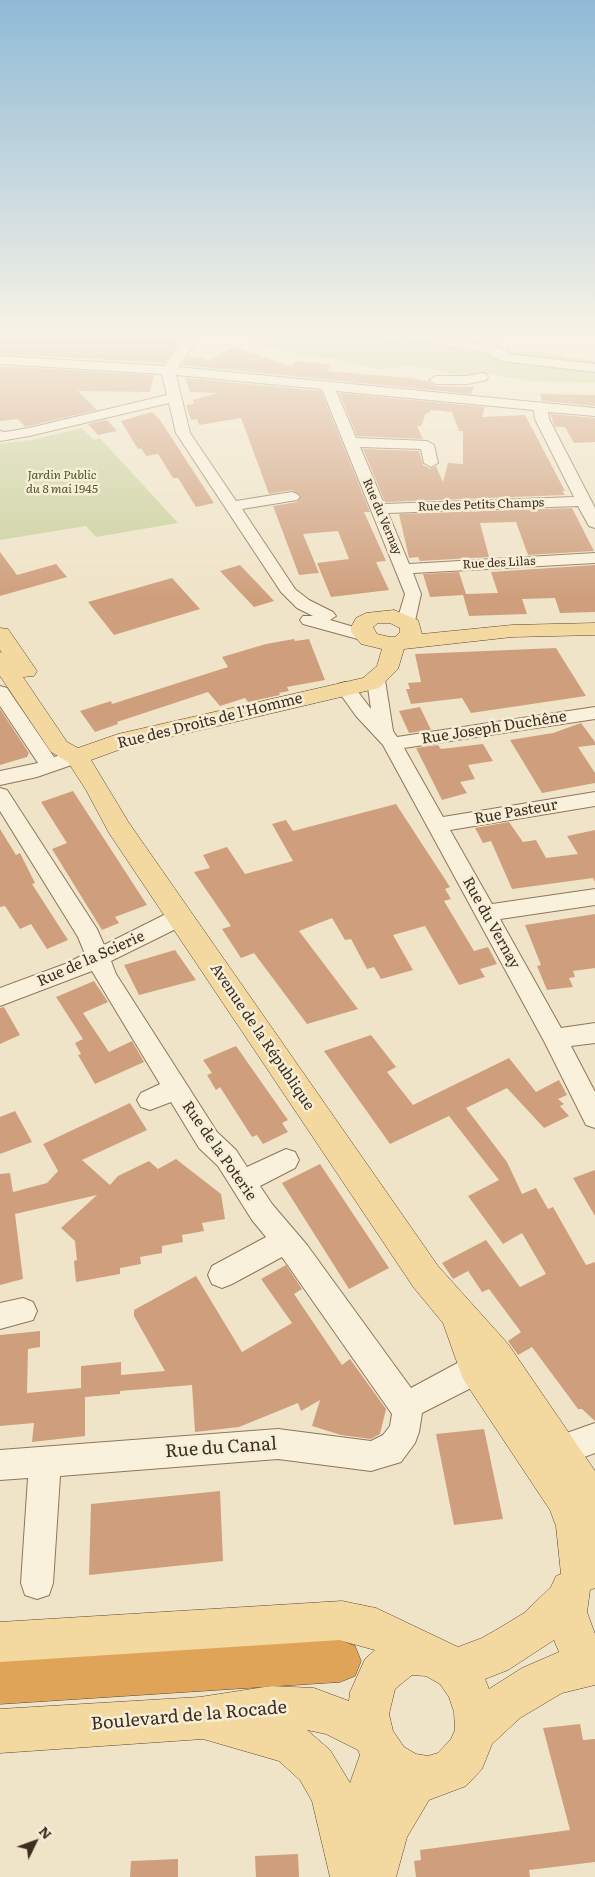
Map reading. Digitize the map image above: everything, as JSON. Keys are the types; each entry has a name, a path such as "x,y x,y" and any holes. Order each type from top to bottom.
{"highway":[{"path":"0,1683 340,1661"}],"main road":[{"path":"404,633 394,616 370,628 382,644 404,633 595,629"},
{"name":"Rue des Droits de l'Homme","path":"344,688 357,680 367,667 371,652 370,628"},
{"path":"376,680 387,669 392,650 404,633"},
{"name":"Avenue de la République","path":"0,634 75,741 63,762"},
{"name":"Avenue de la République","path":"0,659 59,747 63,762 118,827 430,1284 456,1312 485,1362 555,1464"},
{"name":"Rue des Droits de l'Homme","path":"63,762 118,742 344,688 364,685 376,680"},
{"path":"555,1464 595,1505"},
{"path":"555,1464 576,1526 581,1580 568,1618 572,1636 583,1652 595,1664"},
{"path":"0,1643 342,1621 376,1628 438,1661 472,1698 476,1730 468,1754 455,1767 440,1776 418,1778 398,1769 377,1744 368,1714 372,1692 380,1674 387,1666 403,1656 438,1661 493,1655 538,1627 581,1580"},
{"path":"476,1730 505,1703 537,1683 559,1673 595,1664"},
{"name":"Boulevard de la Rocade","path":"0,1731 200,1718 271,1707 303,1707 334,1716 377,1744"},
{"path":"200,1718 283,1741 299,1750 315,1765 325,1779 336,1804 357,1874"},
{"path":"357,1874 364,1806 377,1744"},
{"path":"357,1874 418,1778"}],"street":[{"path":"0,435 2,437 29,432 71,422"},
{"path":"180,422 183,433 288,592 294,606 303,617 315,624 370,628 414,594"},
{"name":"Rue du Vernay","path":"341,422 414,594"},
{"path":"543,422 595,523"},
{"path":"349,442 427,446 431,463"},
{"path":"232,506 292,497"},
{"name":"Rue des Petits Champs","path":"379,509 584,501"},
{"name":"Rue des Lilas","path":"404,569 595,558"},
{"path":"288,592 303,604 327,616 370,628"},
{"path":"404,633 414,594"},
{"path":"303,617 327,616"},
{"name":"Rue du Vernay","path":"376,680 388,737"},
{"name":"Rue du Vernay","path":"344,688 362,712 388,737 555,1039 595,1117"},
{"path":"0,692 63,762 0,778"},
{"name":"Rue Joseph Duchêne","path":"388,737 595,713"},
{"name":"Rue de la Poterie","path":"0,795 89,936 105,976 211,1144 227,1158 262,1212 286,1241 405,1406"},
{"name":"Rue Pasteur","path":"438,825 595,798"},
{"path":"485,912 595,897"},
{"name":"Rue de la Scierie","path":"0,997 73,970 180,917"},
{"path":"555,1039 595,1032"},
{"path":"150,1100 175,1088"},
{"path":"243,1182 286,1160"},
{"path":"222,1275 286,1241"},
{"path":"405,1406 461,1378 485,1362"},
{"name":"Rue du Canal","path":"0,1465 278,1444 371,1456 390,1451 400,1438 406,1423 405,1406"},
{"path":"555,1464 595,1438"},
{"path":"37,1583 45,1461"}],"green space":[{"name":"Jardin Public du 8 mai 1945","path":"82,428 94,440 100,438 178,523 96,537 86,526 0,540 0,444 31,440"}],"building":[{"path":"20,422 48,422 25,427"},
{"path":"108,422 117,431 98,435 88,424"},
{"path":"121,422 161,422 214,503 196,507 178,478 173,478 158,454 146,456 141,448 138,449"},
{"path":"198,422 219,422 199,425"},
{"path":"242,422 333,422 370,512 364,512 386,561 376,562 389,590 331,597 317,563 349,559 338,531 303,534 319,573 299,575 273,506 297,502 301,496 292,490 269,494"},
{"path":"351,422 423,422 421,426 417,426 423,439 357,436"},
{"path":"456,422 528,422 565,491 562,491 565,495 385,502 363,449 419,451 423,465 430,469 436,466 443,482 448,463 463,464 463,431 459,431"},
{"path":"553,422 595,422 595,442 574,443 565,427 555,427"},
{"path":"572,508 594,551 528,555 516,522 480,523 489,557 420,561 418,557 409,558 399,514"},
{"path":"0,552 17,575 56,564 67,577 0,596"},
{"path":"240,565 274,601 254,607 220,571"},
{"path":"595,565 595,612 560,613 555,598 522,599 527,614 469,616 463,595 430,597 423,574 459,572 466,594 498,593 491,572"},
{"path":"172,578 200,609 114,635 88,602"},
{"path":"294,639 295,641 309,639 325,680 287,687 289,691 279,693 280,695 248,702 245,698 220,706 208,692 117,722 118,724 95,732 80,711 111,701 112,704 228,667 222,657 266,644"},
{"path":"556,648 586,696 471,713 462,698 411,704 406,689 410,689 408,683 421,682 415,654"},
{"path":"420,707 431,730 409,733 399,711"},
{"path":"0,709 29,753 27,757 0,765"},
{"path":"581,723 595,742 595,745 578,747 595,773 595,783 542,793 510,740 553,733"},
{"path":"483,744 493,761 468,765 475,779 460,782 467,793 442,800 416,748 438,745 441,749"},
{"path":"73,791 147,905 115,917 119,923 102,930 52,849 67,843 41,802"},
{"path":"396,804 450,887 445,889 451,899 444,901 474,951 488,947 497,964 480,969 485,977 459,985 425,926 393,935 413,970 381,979 374,967 367,969 351,939 345,940 332,918 299,931 358,1009 307,1024 254,953 241,958 222,929 231,926 194,872 210,868 203,855 227,847 245,874 293,861 272,824 286,820 293,831"},
{"path":"509,822 523,842 536,840 546,858 578,854 567,836 595,830 595,882 593,878 512,889 491,841 483,843 475,828"},
{"path":"0,829 16,855 20,853 35,883 32,884 68,940 47,949 31,924 20,929 5,906 0,907"},
{"path":"595,914 595,968 573,971 575,977 569,978 573,987 547,990 537,966 541,965 525,925"},
{"path":"175,950 196,980 139,995 124,965"},
{"path":"94,981 108,1002 83,1013 109,1052 132,1041 144,1062 95,1084 78,1055 81,1054 75,1043 83,1039 56,997"},
{"path":"4,1007 20,1035 0,1044 0,1008"},
{"path":"371,1035 396,1067 387,1072 413,1105 509,1058 536,1092 559,1080 567,1095 558,1099 564,1104 560,1106 569,1116 544,1128 507,1088 466,1108 507,1162 522,1194 536,1188 548,1209 553,1207 586,1265 595,1262 595,1421 582,1409 578,1409 532,1347 518,1355 508,1341 521,1332 489,1289 482,1292 468,1271 453,1279 442,1263 486,1240 520,1287 546,1274 522,1233 503,1244 468,1196 499,1180 449,1116 390,1144 324,1051"},
{"path":"236,1046 288,1120 282,1123 288,1132 263,1144 257,1135 252,1137 220,1087 216,1090 207,1075 212,1073 203,1060"},
{"path":"130,1103 147,1130 82,1160 110,1185 118,1176 149,1161 158,1169 176,1159 221,1194 225,1219 202,1223 204,1231 182,1235 183,1242 162,1246 162,1253 140,1257 141,1264 120,1268 120,1274 76,1282 74,1261 77,1260 75,1241 61,1228 97,1195 15,1214 23,1279 0,1285 0,1174 10,1173 13,1192 47,1183 58,1171 43,1144"},
{"path":"15,1111 32,1142 0,1154 0,1117"},
{"path":"320,1164 389,1268 349,1289 282,1183"},
{"path":"595,1170 595,1216 573,1178"},
{"path":"286,1265 302,1289 294,1294 342,1365 350,1359 386,1409 380,1434 371,1439 341,1435 312,1426 320,1400 301,1411 298,1403 239,1427 195,1432 192,1385 120,1391 120,1394 85,1397 85,1436 32,1442 34,1423 0,1426 0,1335 40,1331 40,1347 28,1349 27,1393 81,1388 81,1366 121,1362 121,1375 165,1371 134,1316 134,1310 196,1276 242,1352 292,1323 261,1279"},
{"path":"484,1429 503,1519 454,1525 436,1434"},
{"path":"220,1491 223,1561 89,1575 91,1504"},
{"path":"580,1724 583,1740 595,1739 595,1862 529,1870 530,1877 416,1877 414,1861 421,1860 420,1850 570,1830 543,1728"},
{"path":"298,1854 299,1877 256,1877 255,1856"},
{"path":"178,1859 178,1877 130,1877 131,1861"}]}
